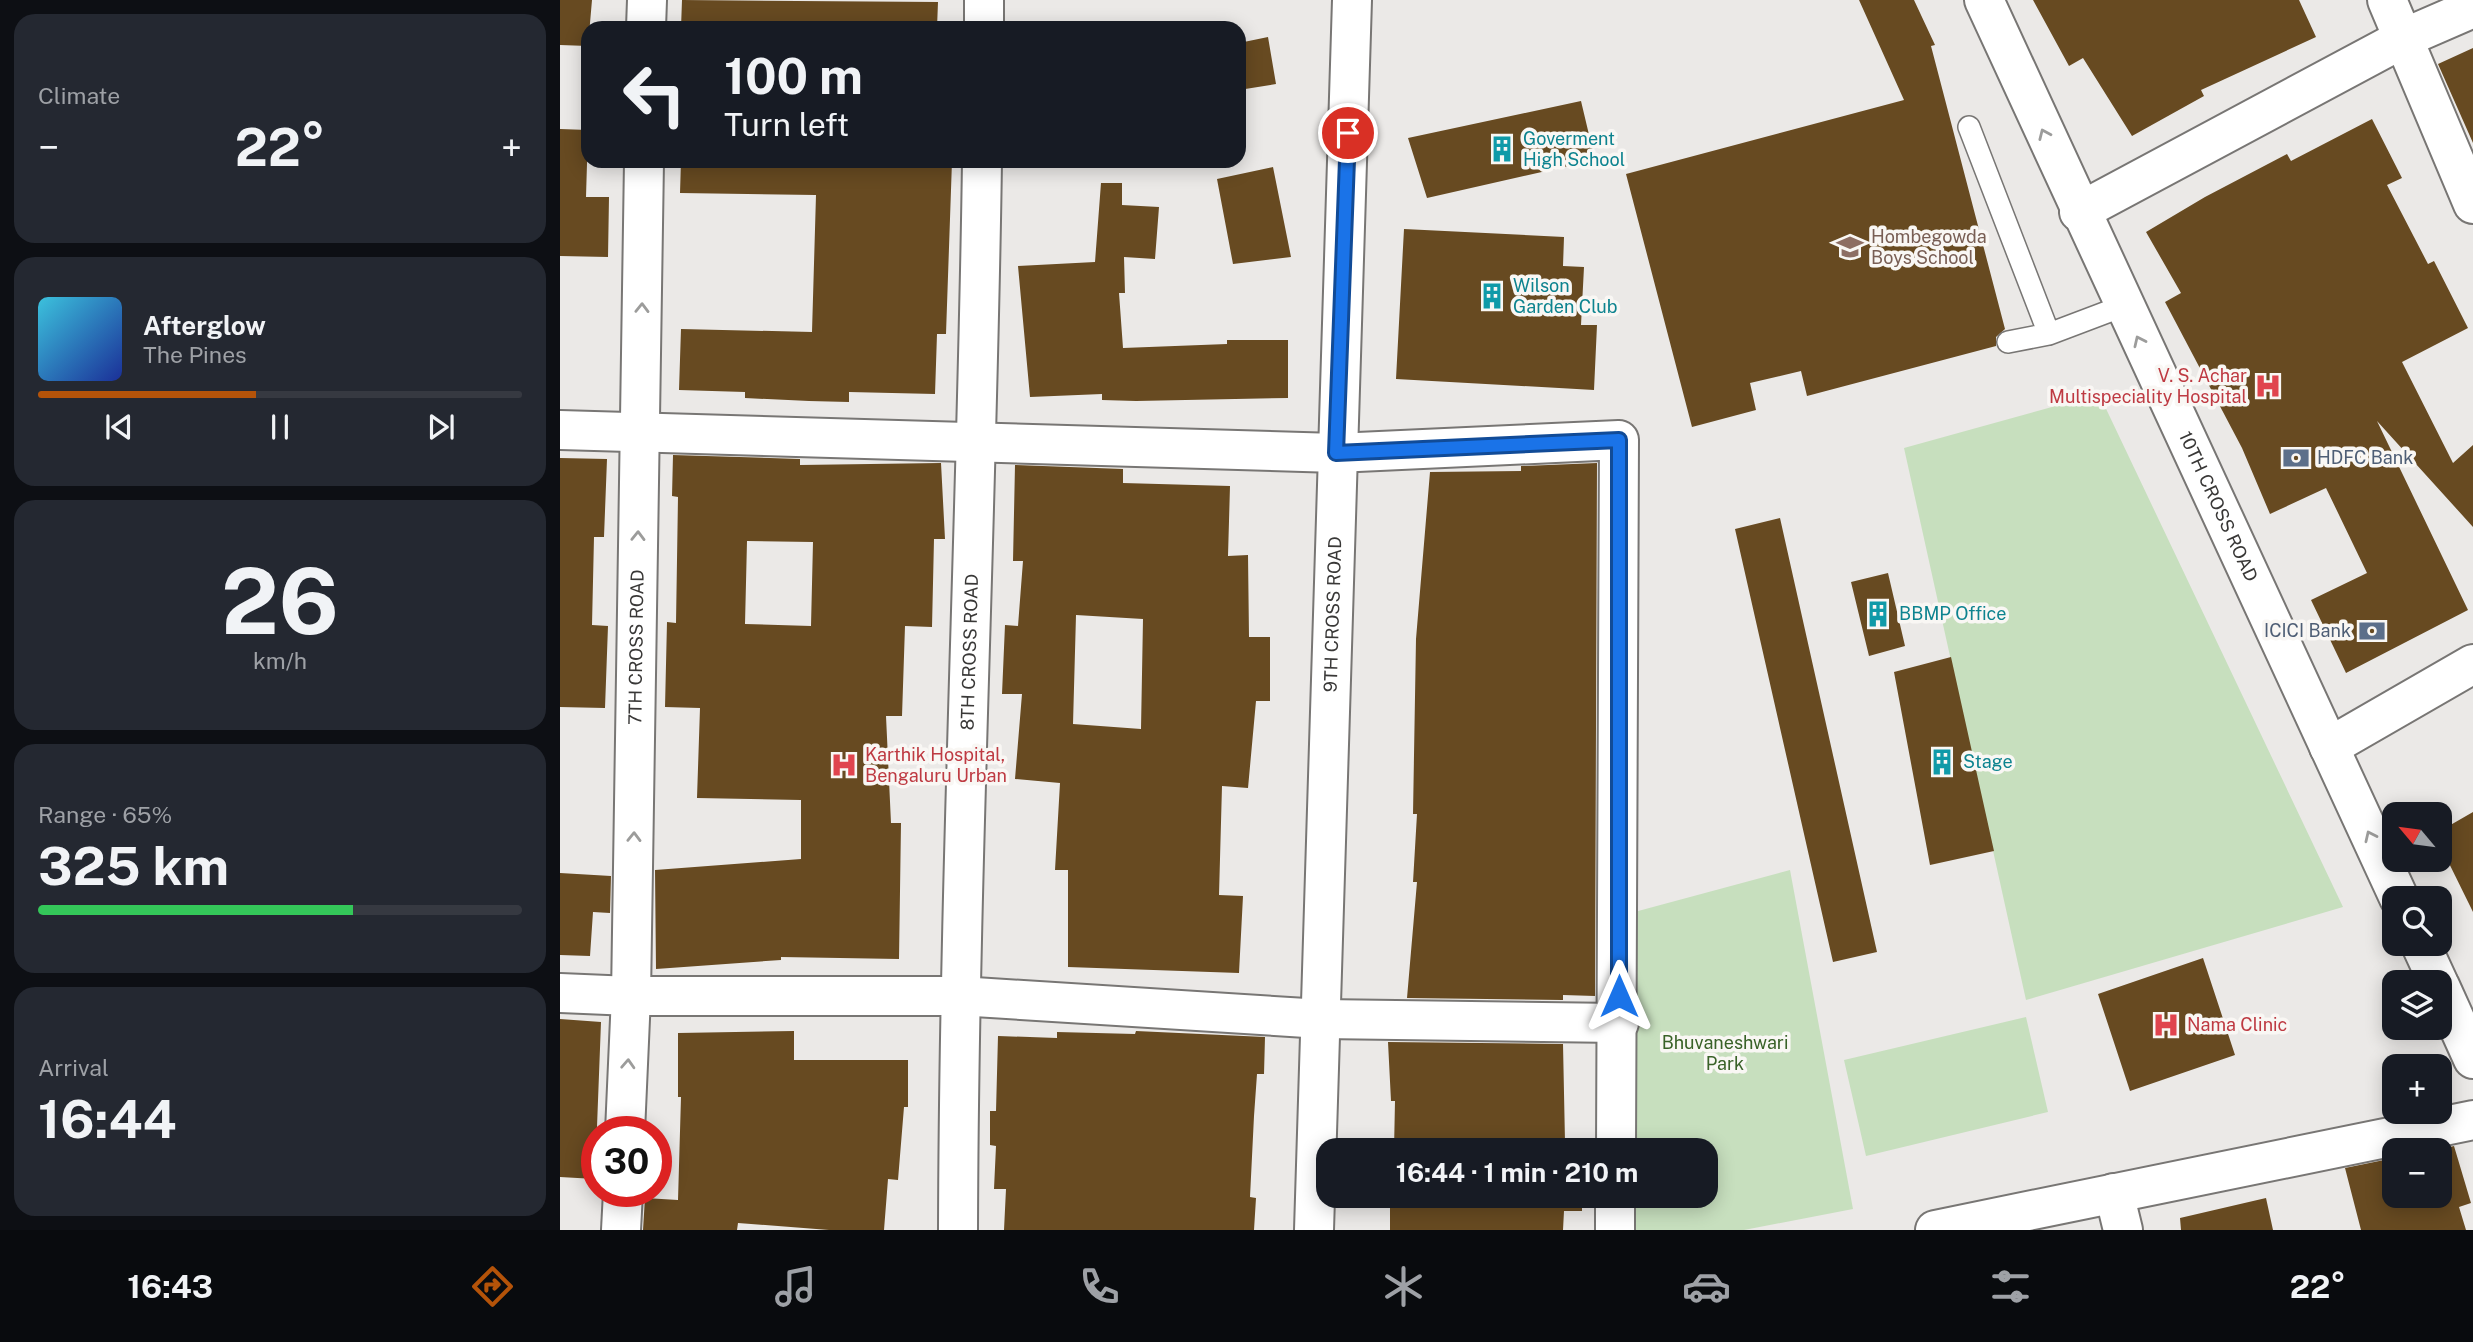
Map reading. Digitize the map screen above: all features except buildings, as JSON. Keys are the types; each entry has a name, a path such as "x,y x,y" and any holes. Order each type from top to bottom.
{"street":[{"path":"646,21 647,0"},
{"path":"984,0 984,21"},
{"name":"9TH CROSS ROAD","path":"1314,1230 1352,0"},
{"name":"10TH CROSS ROAD","path":"1984,0 2079,212 2393,886"},
{"path":"2387,0 2473,204"},
{"path":"2079,212 2404,38 2473,8"},
{"name":"7TH CROSS ROAD","path":"626,1116 631,996 644,168"},
{"name":"8TH CROSS ROAD","path":"958,1230 959,996 978,440 982,168"},
{"path":"560,430 978,440 1336,453 1619,440 1619,1023 1616,1138"},
{"path":"2329,747 2473,664"},
{"path":"560,993 631,996 959,996 1322,1019 1619,1023"},
{"path":"2452,1013 2473,1059"},
{"path":"1935,1230 2473,1120"},
{"path":"2114,1193 2123,1230"},
{"path":"621,1230 622,1207"},
{"path":"1615,1208 1615,1230"}],"lane":[{"path":"1969,127 2049,334"},
{"path":"2008,342 2049,334 2123,306"}],"green space":[{"path":"2099,394 2343,907 2026,1000 1904,448"},
{"name":"Bhuvaneshwari Park","path":"1790,870 1853,1209 1744,1230 1628,1230 1628,1208 1718,1208 1718,1138 1628,1138 1627,914"},
{"path":"2026,1017 2048,1112 1866,1156 1844,1060"}],"place":[{"name":"Goverment High School","path":"1502,149"},
{"name":"Hombegowda Boys School","path":"1850,247"},
{"name":"Wilson Garden Club","path":"1492,296"},
{"name":"V. S. Achar Multispeciality Hospital","path":"2268,386"},
{"name":"HDFC Bank","path":"2296,458"},
{"name":"BBMP Office","path":"1878,614"},
{"name":"ICICI Bank","path":"2372,631"},
{"name":"Stage","path":"1942,762"},
{"name":"Karthik Hospital, Bengaluru Urban","path":"844,765"},
{"name":"Nama Clinic","path":"2166,1025"}],"route":[{"path":"1348,133 1336,453 1619,440 1619,996"}]}
